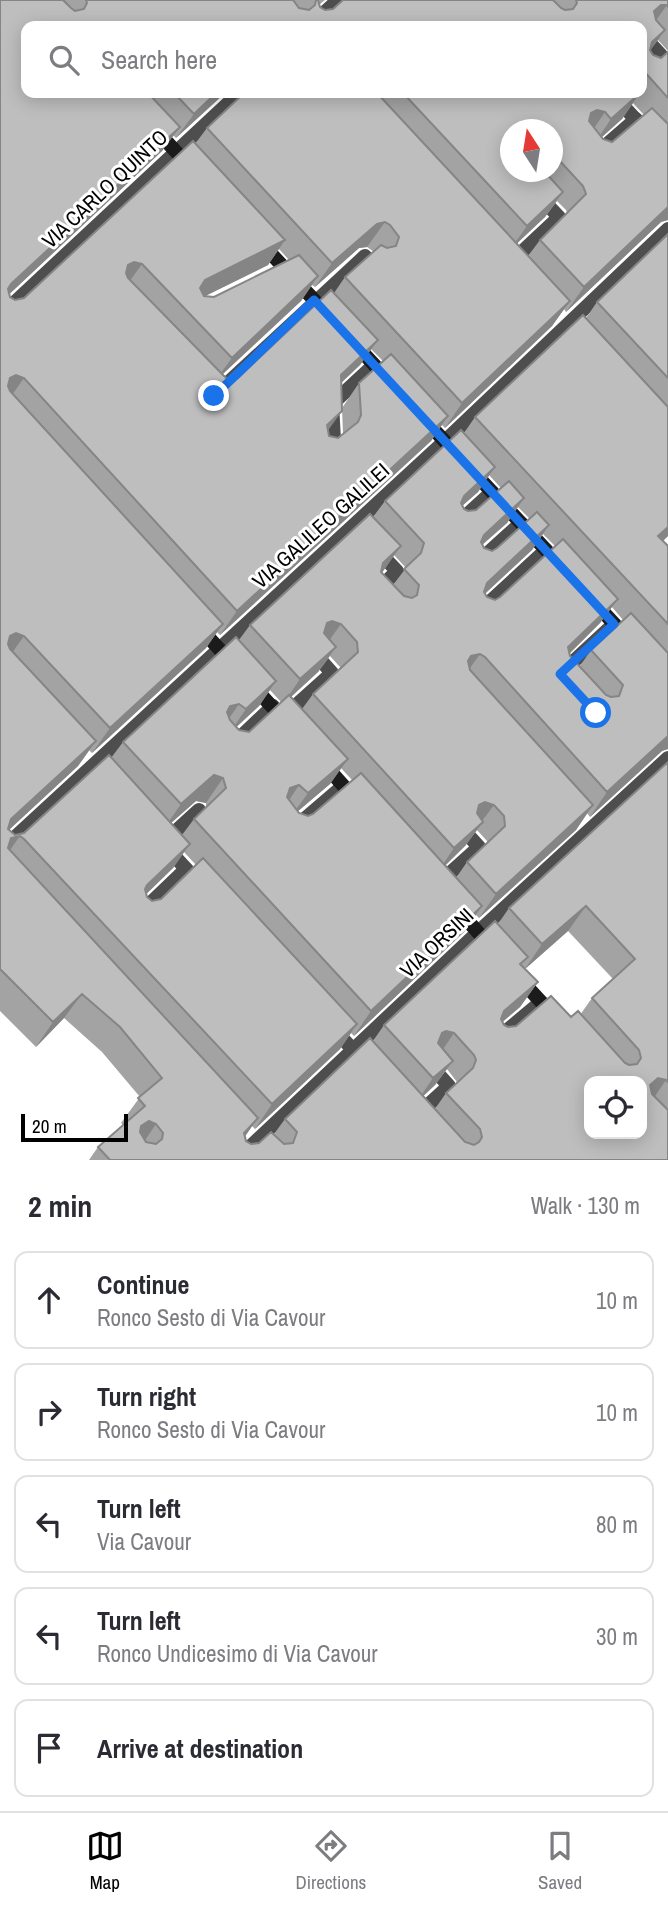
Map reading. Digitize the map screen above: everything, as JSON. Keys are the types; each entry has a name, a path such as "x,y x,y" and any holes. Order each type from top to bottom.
{"main road":[{"path":"149,122 203,181"},
{"path":"247,229 277,270 314,300 401,394"},
{"path":"418,413 572,578"},
{"path":"589,596 641,653"},
{"path":"191,618 300,737"},
{"path":"317,757 371,816"},
{"path":"440,891 559,1021"}],"street":[{"path":"315,21 338,0"},
{"path":"647,40 661,55 647,68"},
{"name":"VIA CARLO QUINTO","path":"0,316 234,98"},
{"path":"619,98 668,154"},
{"path":"581,144 593,157 636,119"},
{"path":"508,264 559,217 534,191"},
{"name":"VIA GALILEO GALILEI","path":"0,851 445,441 668,229"},
{"path":"204,386 214,396 314,300 365,256 372,264"},
{"path":"318,454 334,440 332,404 374,365"},
{"path":"453,527 492,492"},
{"path":"473,566 521,523"},
{"path":"354,525 397,571 373,594 382,602"},
{"path":"476,615 546,550"},
{"path":"569,684 560,674 614,624"},
{"path":"219,739 228,748 332,673 316,654"},
{"name":"VIA ORSINI","path":"236,1160 478,932 584,825 668,758"},
{"path":"279,820 289,832 343,786"},
{"path":"199,810 158,839 214,899"},
{"path":"440,891 479,847 469,836"},
{"path":"137,916 186,869"},
{"path":"493,1043 541,1002"},
{"path":"326,1020 380,1079"},
{"path":"415,1117 449,1086 430,1065"}],"building":[{"path":"0,0 63,0 75,11 84,9 86,0 293,0 299,8 309,10 318,0 320,7 325,10 333,9 343,0 553,0 565,10 573,9 576,0 668,0 668,7 661,5 654,11 656,20 665,30 652,42 650,50 653,55 661,58 668,52 668,98 647,75 647,21 21,21 21,98 153,98 180,127 11,284 8,289 10,297 15,300 24,298 193,141 285,240 205,280 200,288 204,296 214,297 299,255 318,276 232,358 142,264 134,262 128,265 128,278 229,381 238,378 331,290 378,340 341,375 342,411 327,425 329,436 338,438 358,422 361,415 359,383 391,354 448,416 237,611 24,378 16,375 10,378 8,386 223,624 110,728 24,636 16,633 10,636 10,649 96,741 11,819 8,829 15,835 24,833 109,755 190,844 147,885 147,897 152,901 161,899 203,858 357,1024 272,1104 24,839 20,836 11,838 8,848 258,1118 244,1133 246,1141 251,1144 259,1143 271,1132 284,1144 293,1143 297,1132 285,1119 370,1038 465,1142 474,1145 482,1137 480,1129 446,1093 473,1068 476,1060 474,1055 454,1033 442,1033 438,1043 453,1061 433,1078 384,1025 495,921 528,957 520,964 538,982 504,1011 501,1019 504,1025 516,1026 551,996 571,1017 578,1011 625,1063 637,1064 641,1058 639,1050 592,998 635,959 586,906 542,944 509,908 668,762 668,1082 658,1078 650,1085 652,1094 668,1110 668,1160 110,1160 98,1147 145,1106 138,1098 162,1078 120,1027 82,994 53,1022 0,969","holes":["149,1121 156,1124 163,1133 162,1139 156,1144 146,1142 140,1132 141,1126"]},
{"path":"179,98 211,98 194,114"},
{"path":"239,98 382,98 570,301 462,403 345,277 381,245 387,248 396,246 399,237 390,225 385,222 377,224 332,263 207,128"},
{"path":"408,98 635,98 611,119 605,112 597,110 591,113 589,121 603,139 612,142 652,108 668,124 668,207 584,287 540,240 586,194 583,186 563,164 563,119 500,119 500,182 554,182 563,192 527,226"},
{"path":"668,234 668,378 597,302"},
{"path":"583,315 668,407 668,527 658,536 668,546 668,624 475,417"},
{"path":"461,430 495,467 464,496 461,503 464,509 476,510 509,481 524,498 484,535 481,542 484,548 492,551 497,548 537,512 549,525 487,583 484,592 487,597 495,600 500,597 563,539 618,599 568,647 570,656 606,695 611,697 619,696 623,685 591,650 631,613 668,653 668,736 607,792 485,657 480,654 471,656 468,661 470,670 593,805 496,894 467,862 505,826 504,816 494,805 485,802 479,805 477,813 483,822 454,848 313,694 358,652 357,642 341,624 332,621 327,623 324,633 336,647 300,679 250,625 370,514 401,546 383,563 381,572 404,596 412,598 417,595 419,585 404,569 421,553 424,543 385,501"},
{"path":"236,637 276,681 246,709 239,704 230,706 227,712 230,720 239,730 249,732 289,695 348,759 308,793 299,785 290,788 287,797 299,813 308,816 313,814 361,773 482,906 371,1011 194,819 226,788 223,778 214,775 181,804 123,742"}],"route":[{"path":"214,396 314,300 614,624 560,674 596,713"}]}
